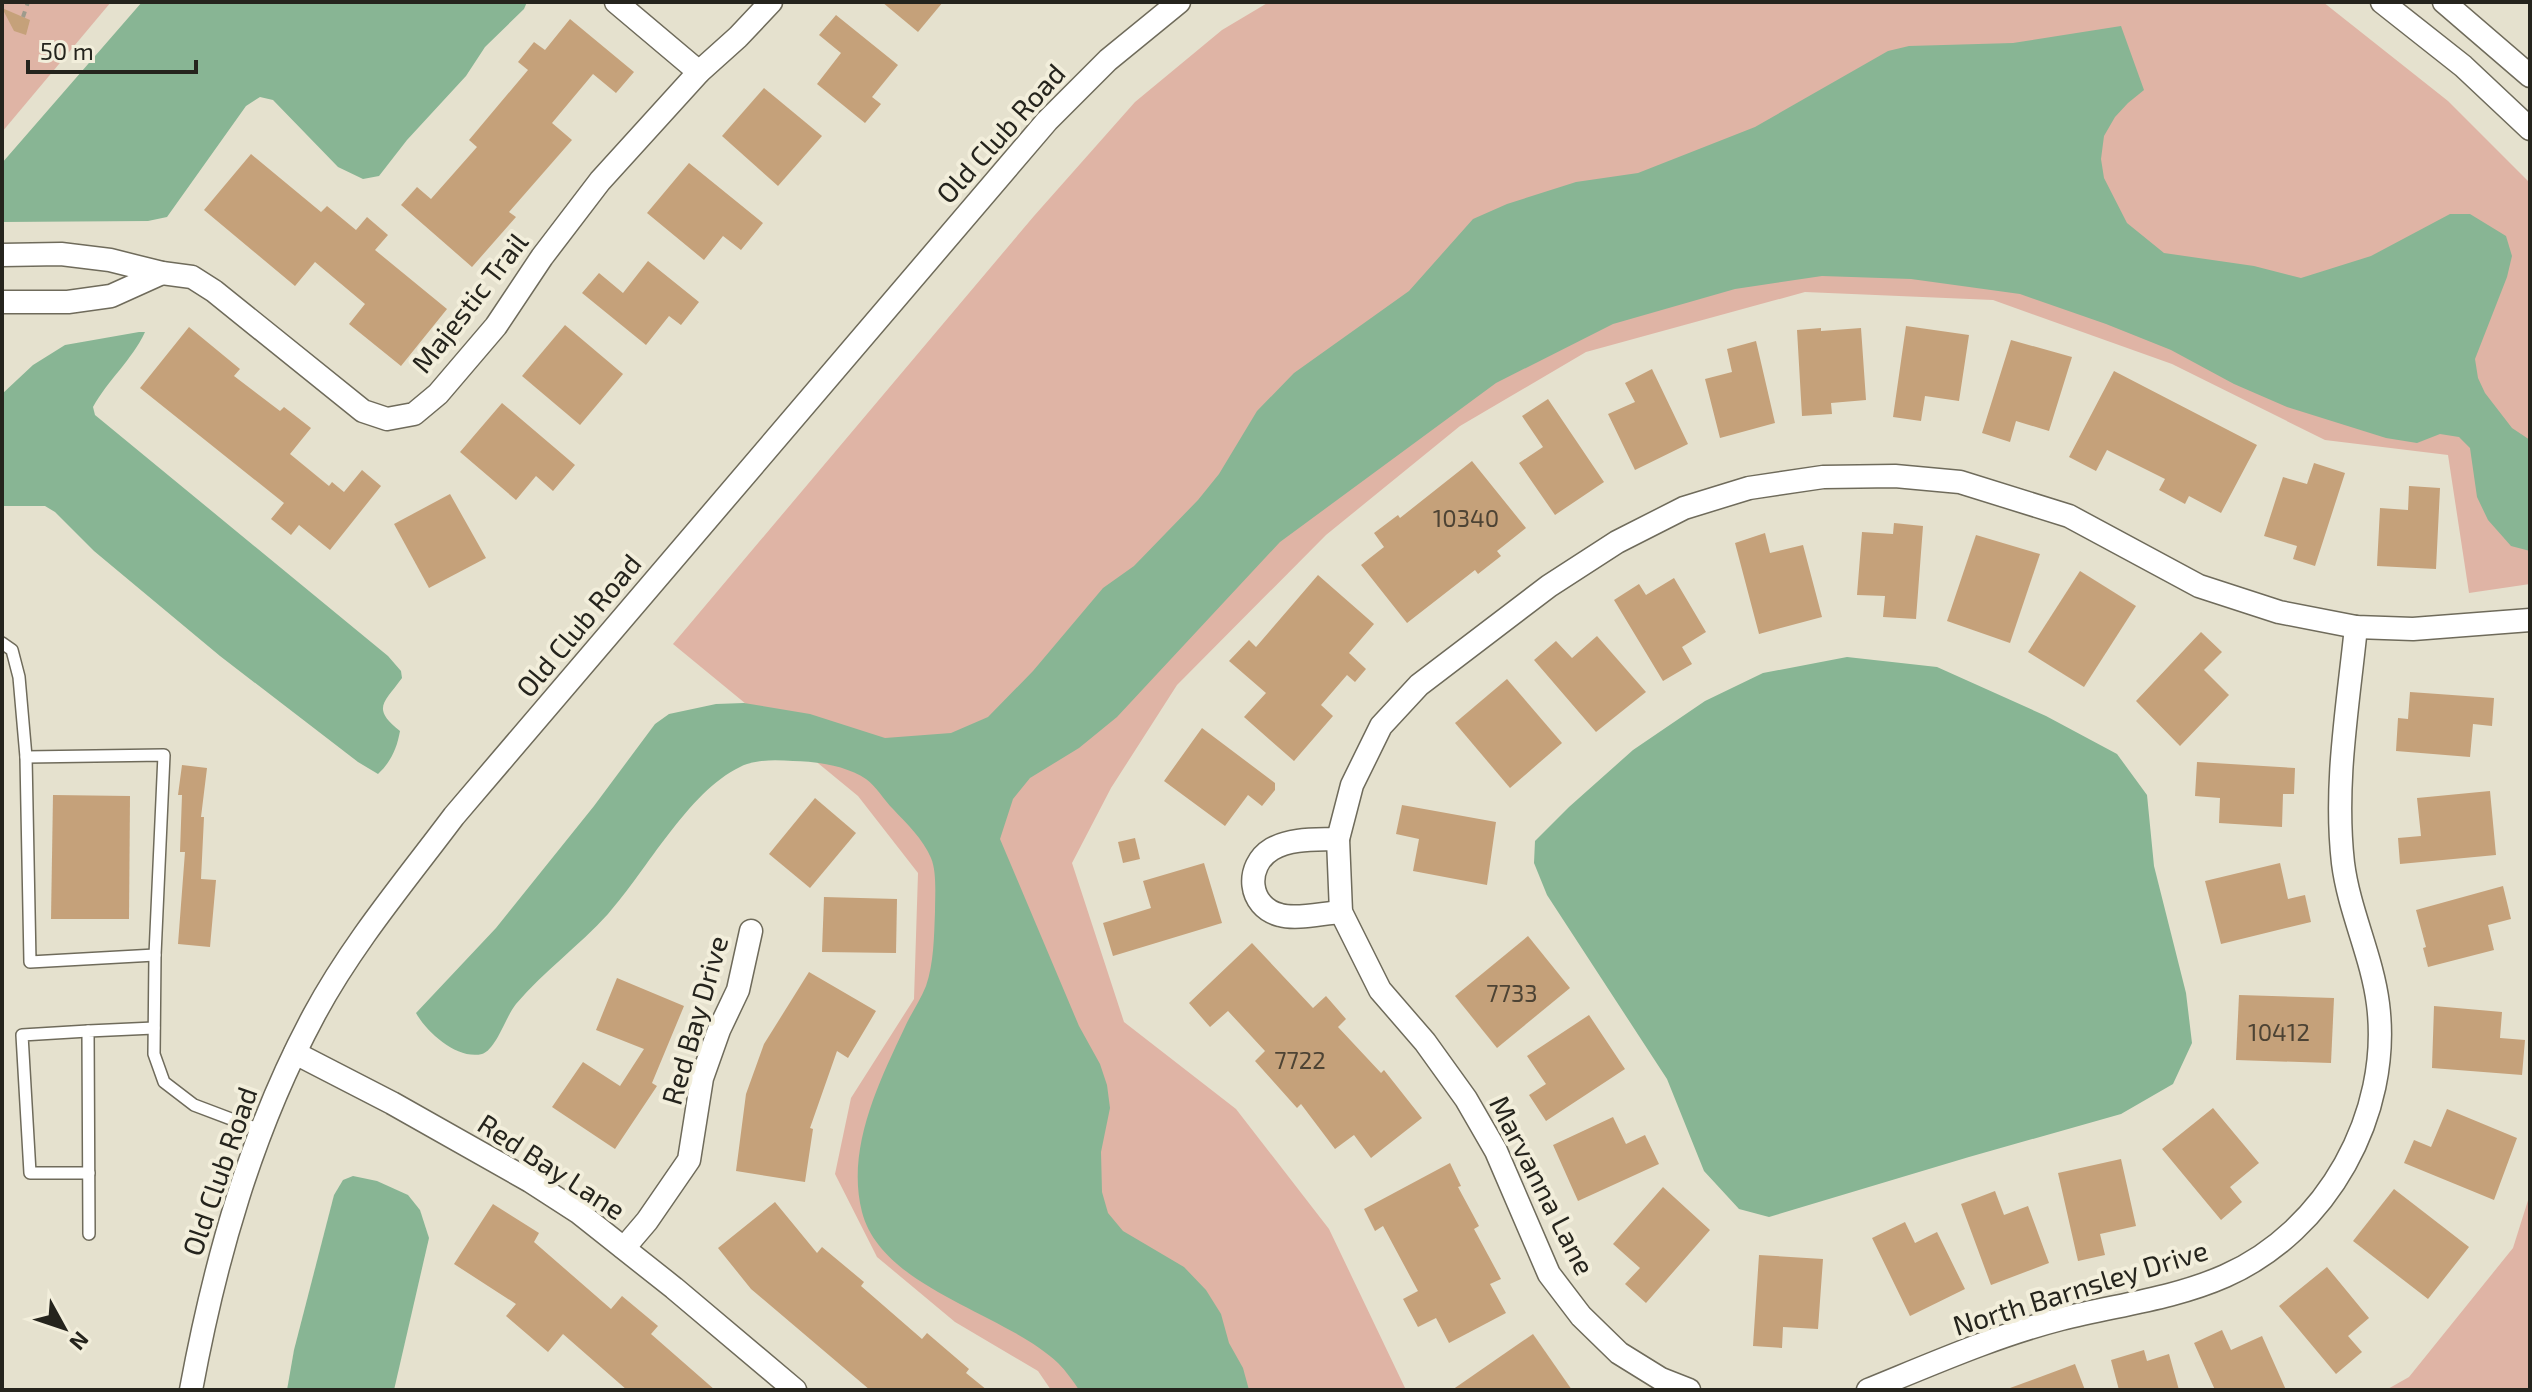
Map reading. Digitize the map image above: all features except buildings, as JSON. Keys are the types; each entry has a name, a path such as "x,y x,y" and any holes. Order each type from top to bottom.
{"street":[{"path":"616,2 699,72"},
{"name":"Majestic Trail","path":"2,255 61,254 110,260 192,277 214,291 363,411 387,419 414,414 438,394 496,326 542,257 600,181 699,72 771,2"},
{"name":"Old Club Road","path":"191,1390 222,1248 260,1130 315,1012 342,969 454,816 1047,121 1108,60 1179,2"},
{"path":"2382,2 2463,66 2530,129"},
{"path":"2444,2 2530,76"},
{"path":"2,302 68,302 111,296 162,273"},
{"name":"Marvanna Lane","path":"1689,1390 1661,1379 1619,1353 1581,1316 1549,1274 1489,1138 1466,1099 1433,1054 1380,990 1341,912 1338,839 1352,785 1381,726 1419,685 1549,586 1617,542 1684,508 1749,488 1823,477 1895,476 1960,482 2069,516 2199,586 2279,612 2356,627 2413,629 2530,620"},
{"name":"North Barnsley Drive","path":"1868,1390 1967,1350 2060,1319 2165,1297 2226,1276 2273,1249 2317,1204 2349,1159 2370,1109 2380,1049 2378,1004 2343,864 2339,784 2356,627"},
{"path":"1338,839 1289,842 1269,851 1255,868 1252,884 1257,901 1268,911 1284,917 1341,912"},
{"name":"Red Bay Drive","path":"624,1248 647,1221 689,1160 702,1078 719,1030 738,990 751,931"},
{"name":"Red Bay Lane","path":"295,1053 392,1103 530,1181 578,1212 795,1390"}],"lane":[{"path":"2,643 12,650 19,677 26,757 30,962 155,955"},
{"path":"26,757 164,755 154,1054 164,1082 194,1105 260,1130"},
{"path":"89,1173 30,1173 22,1035 154,1028"},
{"path":"88,1031 89,1234"}],"path":[{"path":"23,17 28,2"}],"shaded area":[{"path":"2,2 111,2 2,132"},
{"path":"142,2 527,2 524,9 485,47 466,76 407,140 379,176 363,179 338,167 273,100 260,97 246,106 167,217 148,221 2,222 2,163"},
{"path":"1269,2 2323,2 2448,101 2530,183 2530,584 2469,593 2448,455 2325,440 2172,364 1993,300 1805,292 1586,352 1460,426 1326,535 1177,685 1111,788 1072,863 1124,1022 1236,1109 1329,1229 1406,1390 1051,1390 1038,1371 955,1322 877,1257 835,1174 851,1098 914,999 918,873 858,796 673,644 1034,216 1135,102 1222,30"},
{"path":"2121,26 2144,90 2115,117 2104,136 2101,159 2104,178 2127,223 2164,253 2254,266 2301,278 2371,256 2450,214 2470,214 2506,236 2512,256 2507,277 2475,359 2478,378 2485,393 2512,428 2530,440 2530,551 2511,546 2488,520 2477,497 2470,448 2459,437 2440,434 2417,443 2386,438 2287,407 2234,384 2171,350 2020,294 1911,279 1822,276 1735,289 1613,324 1496,383 1280,542 1117,717 1079,748 1030,778 1013,799 1000,839 1107,1085 1110,1108 1101,1152 1102,1192 1108,1213 1123,1231 1184,1267 1206,1290 1221,1314 1229,1343 1243,1368 1249,1390 1079,1390 1058,1363 1035,1345 919,1280 894,1261 874,1239 862,1212 858,1189 861,1141 884,1072 929,977 934,940 935,884 933,864 924,844 873,785 858,774 821,763 773,760 746,764 721,779 703,794 669,833 608,914 516,1004 492,1046 482,1054 473,1055 453,1049 428,1029 416,1013 496,928 655,724 669,714 716,704 744,703 810,714 885,738 951,733 988,717 1033,671 1103,588 1134,566 1198,500 1219,474 1257,411 1294,373 1409,291 1473,219 1507,204 1576,182 1638,173 1755,127 1888,51 1909,46 2013,43"},
{"path":"145,332 93,407 95,415 388,656 401,671 402,678 383,705 386,717 400,731 399,737 390,760 378,774 220,656 94,551 55,512 45,506 2,506 2,394 33,365 65,345"},
{"path":"1847,657 1937,667 2046,716 2117,754 2147,795 2154,866 2186,993 2192,1043 2173,1084 2121,1114 1769,1217 1739,1209 1704,1171 1667,1079 1547,895 1534,863 1535,841 1633,750 1705,701 1763,673"},
{"path":"353,1176 377,1181 408,1195 420,1210 429,1238 394,1390 287,1390 294,1350 334,1195 343,1180"},
{"path":"2530,1194 2530,1390 2386,1390 2409,1377 2513,1248"}]}
